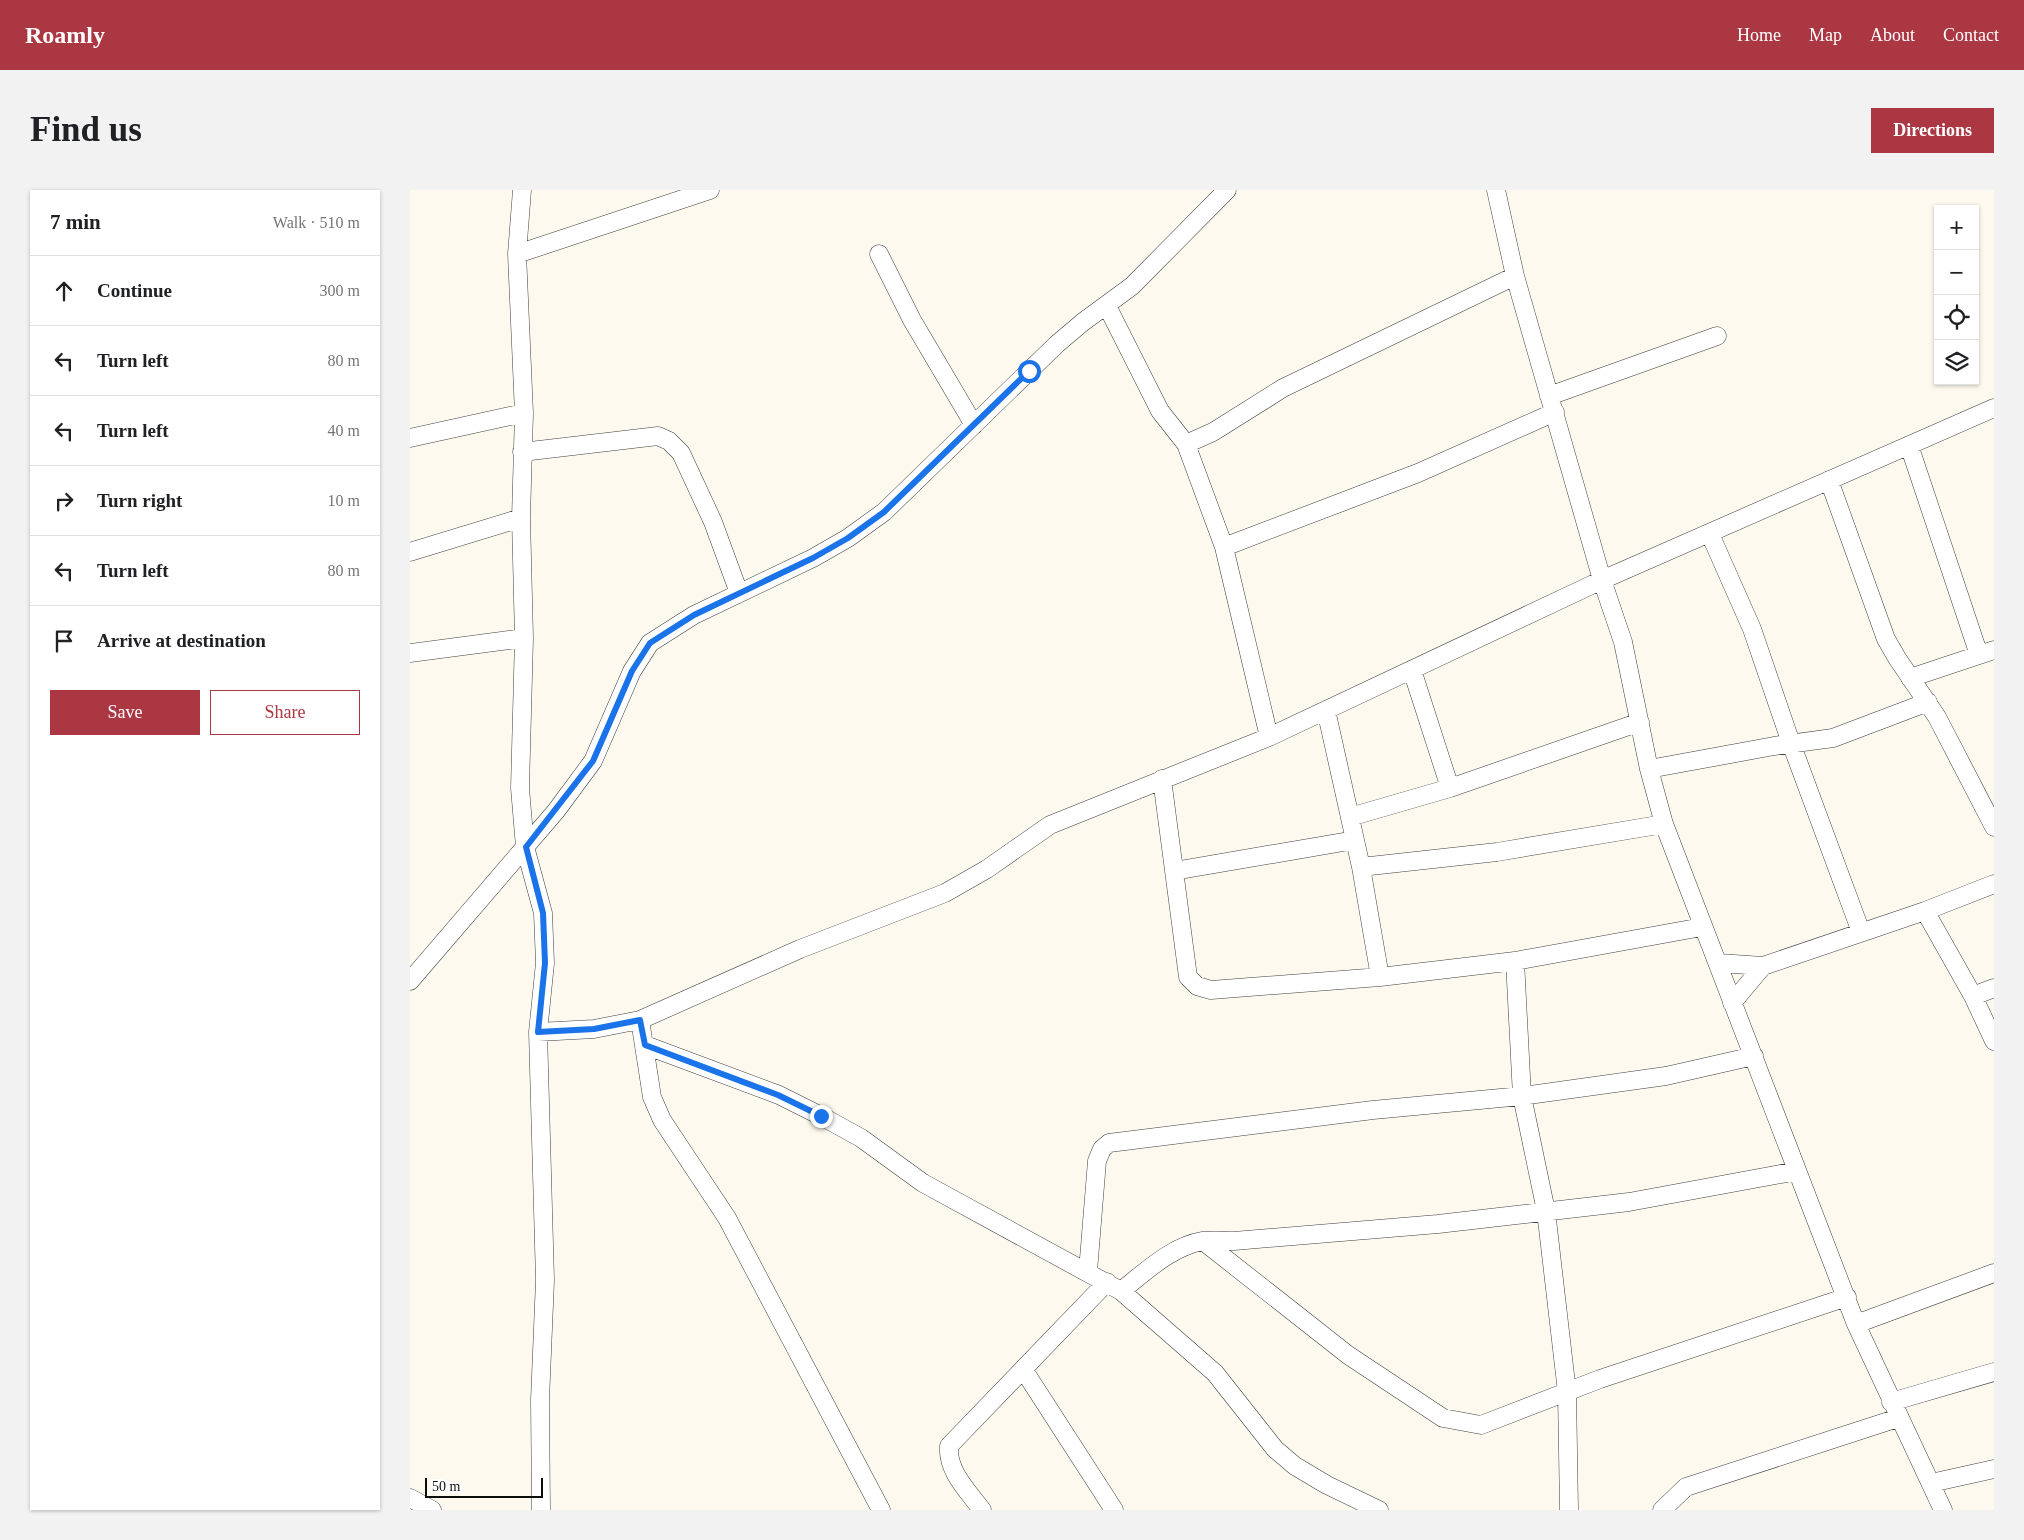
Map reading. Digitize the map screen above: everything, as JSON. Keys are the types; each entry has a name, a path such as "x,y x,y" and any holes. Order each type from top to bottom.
{"street":[{"path":"522,190 517,254 524,413 521,518 524,638 520,788 526,847 543,913 545,963 538,1032 545,1280 540,1400 541,1510"},
{"path":"517,254 710,190"},
{"path":"411,978 526,847 593,761 632,671 650,643 694,615 813,558 855,533 884,512 1057,344 1132,286 1227,190"},
{"path":"1496,190 1515,276 1602,580 1623,642 1649,768 1664,824 1702,927 1719,962 1732,1003 1847,1296 1856,1324 1898,1418 1943,1510"},
{"path":"878,254 912,320 974,425"},
{"path":"1186,444 1213,432 1283,388 1515,276"},
{"path":"1107,306 1160,411 1186,444 1224,547 1269,737"},
{"path":"1224,547 1418,473 1552,404 1717,336"},
{"path":"538,1032 594,1029 640,1020 800,949 945,892 987,869 1050,825 1269,737 1602,580 1994,408"},
{"path":"410,438 524,413"},
{"path":"522,452 658,436 669,441 681,453 713,522 739,593"},
{"path":"1908,446 1987,652 1910,678"},
{"path":"1829,480 1886,639 1910,678 1928,702 1994,827"},
{"path":"410,552 521,518"},
{"path":"1710,534 1752,629 1791,743 1861,932"},
{"path":"410,654 524,638"},
{"path":"1412,670 1450,788"},
{"path":"1649,768 1791,743 1839,737 1928,702"},
{"path":"1326,710 1361,867 1380,977"},
{"path":"1350,817 1450,788 1640,722"},
{"path":"1162,779 1188,977 1196,986 1211,990 1380,977 1515,961 1702,927"},
{"path":"1361,867 1497,852 1664,824"},
{"path":"1174,871 1355,840"},
{"path":"1719,962 1763,966 1925,911 1994,884"},
{"path":"1925,911 1973,996 1994,1041"},
{"path":"1515,961 1522,1096 1546,1211 1567,1392 1569,1510"},
{"path":"1732,1003 1763,966"},
{"path":"1973,996 1994,988"},
{"path":"640,1020 652,1097 662,1120 731,1226 881,1510"},
{"path":"645,1045 787,1099 861,1138 923,1183 1114,1286 1215,1373 1275,1449 1295,1466 1327,1485 1379,1510"},
{"path":"1088,1271 1097,1161 1102,1149 1109,1143 1373,1110 1522,1096 1666,1076 1754,1056"},
{"path":"982,1510 948,1460 949,1446 1023,1369 1114,1286 1181,1249 1203,1241 1234,1241 1438,1224 1629,1202 1797,1171"},
{"path":"1203,1241 1348,1355 1443,1418 1481,1425 1697,1345 1847,1296"},
{"path":"1856,1324 1994,1273"},
{"path":"1023,1369 1114,1510"},
{"path":"1891,1402 1994,1372"},
{"path":"1662,1510 1686,1487 1898,1418"},
{"path":"1931,1483 1994,1469"},
{"path":"410,1498 432,1510"}],"route":[{"path":"821,1116 778,1095 645,1045 640,1020 594,1029 538,1032 545,963 543,913 526,847 556,811 593,761 632,671 650,643 694,615 813,558 848,538 872,521 884,512 1029,371"}]}
